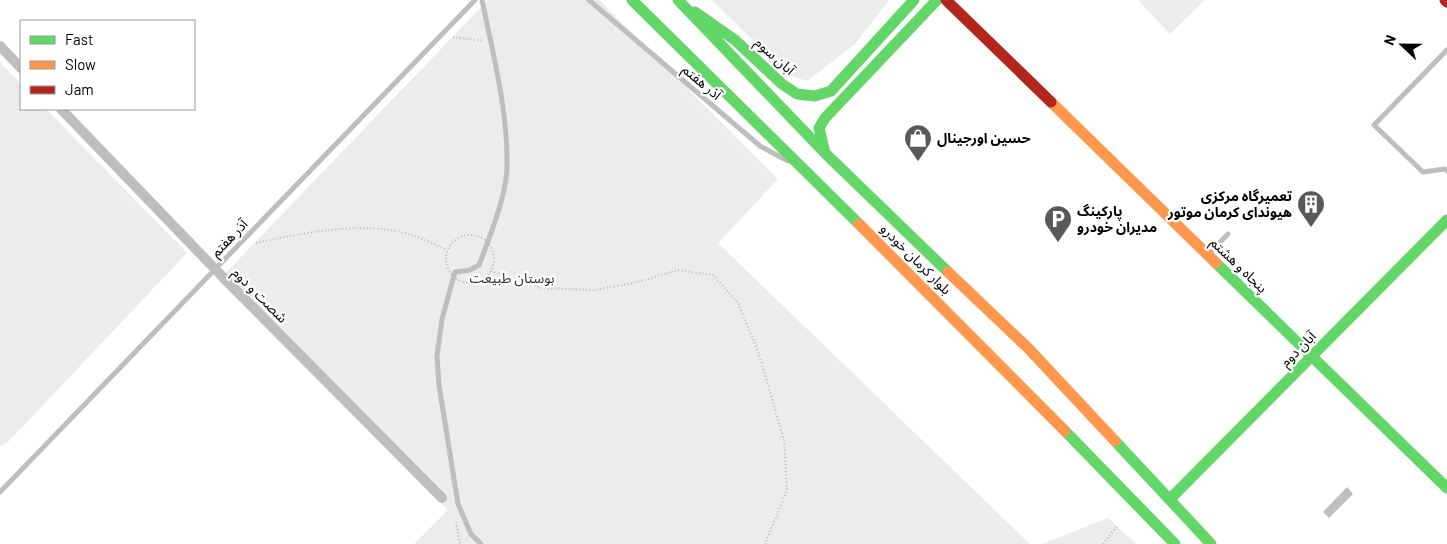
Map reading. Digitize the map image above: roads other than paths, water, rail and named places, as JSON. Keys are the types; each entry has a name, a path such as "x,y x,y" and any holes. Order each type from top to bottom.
{"street":[{"name":"بلوار کرمان خودرو","path":"632,0 807,171 1146,512 1175,544"},
{"name":"بلوار کرمان خودرو","path":"678,0 826,154 1028,348 1211,544"},
{"name":"آبان سوم","path":"678,0 735,40 782,84 797,94 815,96 831,90 914,0"},
{"path":"826,154 819,128 825,118 937,0"},
{"name":"پنجاه و هشتم","path":"946,0 1447,488"},
{"path":"0,46 20,67"},
{"name":"شصت و دوم","path":"62,110 215,269 442,498"},
{"name":"آبان دوم","path":"1170,499 1447,220"}],"lane":[{"name":"آذر هفتم","path":"0,492 474,0"},
{"path":"481,544 470,534 458,504 439,385 438,347 442,319 455,272 470,270 479,265 505,184 508,167 500,86 482,0"},
{"name":"آذر هفتم","path":"589,0 760,146 807,171"},
{"path":"1446,169 1424,172 1374,125 1447,50"},
{"path":"1208,256 1228,234"}],"place":[{"name":"حسین اورجینال","path":"918,162"},
{"name":"تعمیرگاه مرکزی هیوندای کرمان موتور","path":"1311,228"},
{"name":"پارکینگ مدیران خودرو","path":"1058,243"}],"park label":[{"name":"بوستان طبیعت","path":"512,278"}]}
